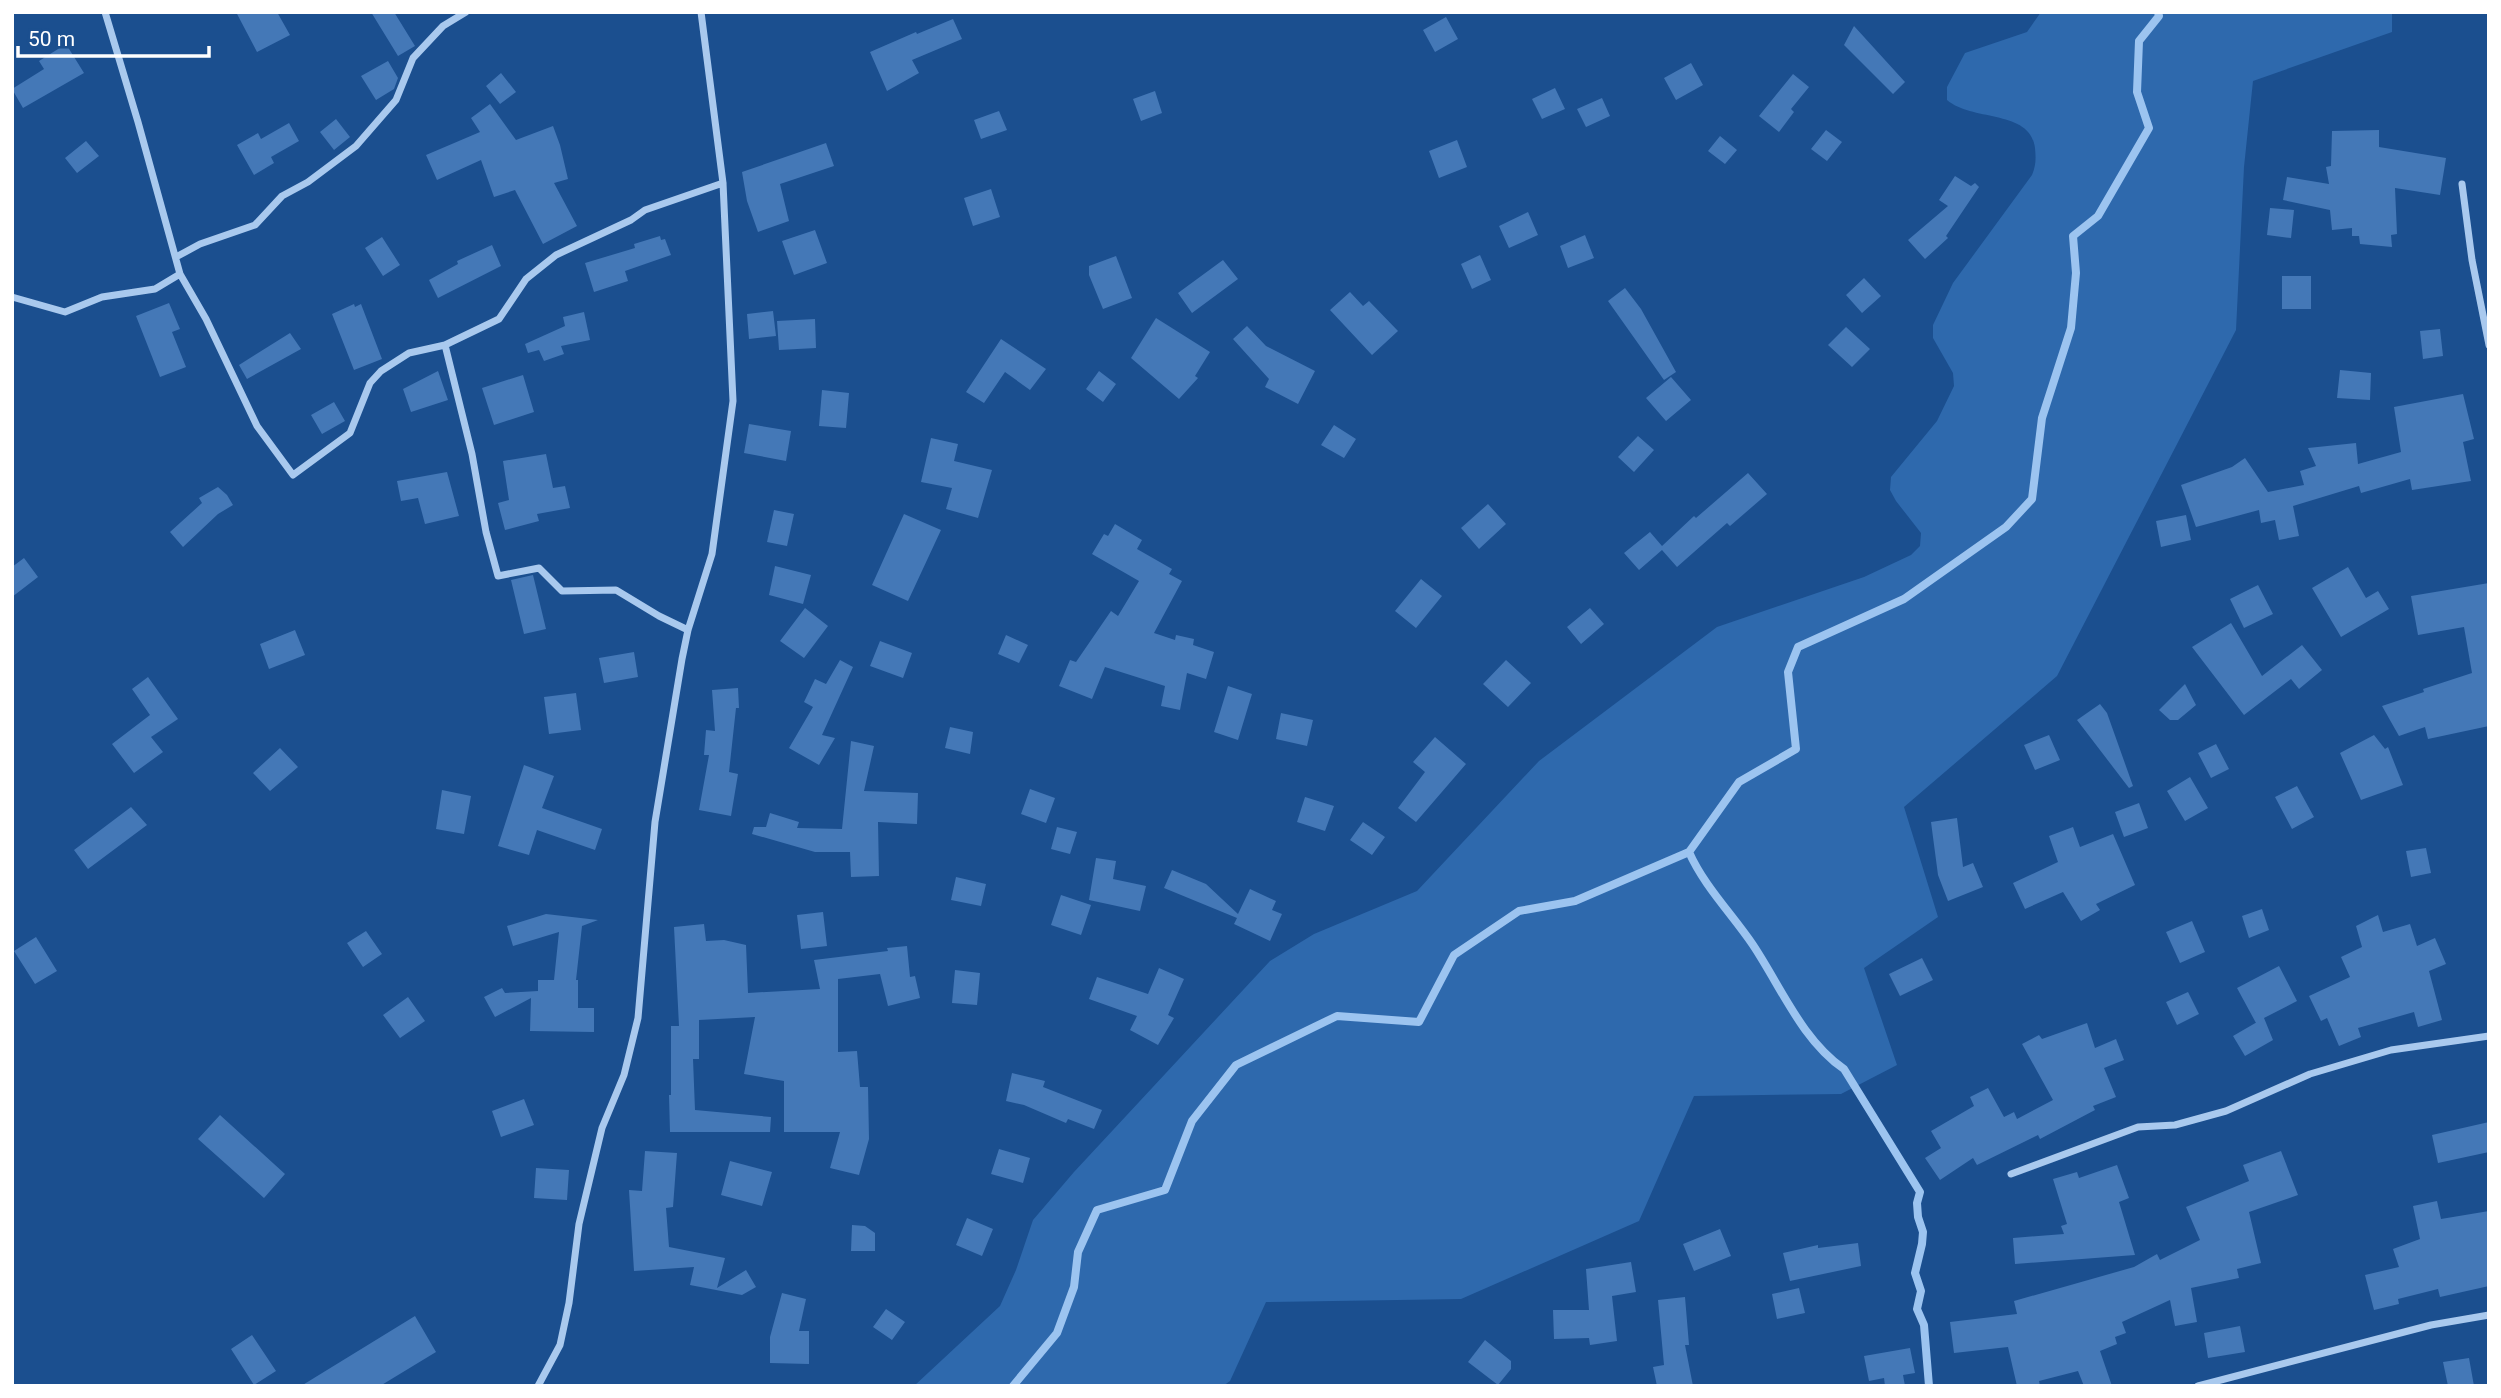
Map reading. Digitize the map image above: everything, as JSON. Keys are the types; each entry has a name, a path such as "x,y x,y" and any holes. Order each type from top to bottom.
{"street":[{"path":"105,12 180,274 206,319 257,426 293,475 350,433 370,383 381,371 409,353 445,345 499,319 526,279 556,255 631,220 645,210 723,183"},
{"path":"176,257 200,244 256,225 282,196 317,176 356,146 396,100 413,58 443,26 466,12"},
{"path":"538,1386 560,1345 569,1303 579,1224 602,1128 624,1075 638,1018 655,821 688,630 712,554 733,401 723,183 701,12"},
{"path":"2462,184 2472,260 2489,345"},
{"path":"12,297 65,312 102,297 155,289 180,274"},
{"path":"445,345 498,576 539,568 562,591 616,590 688,630"},
{"path":"2011,1174 2138,1127 2175,1125 2226,1111 2310,1074 2391,1050 2489,1035"},
{"path":"2198,1386 2431,1325 2489,1315"}],"shaded area":[{"path":"2041,12 2392,12 2392,32 2253,81 2244,167 2236,330 2057,676 1904,807 1938,917 1864,968 1897,1065 1841,1094 1694,1096 1639,1221 1461,1299 1266,1302 1230,1381 1223,1386 914,1386 1000,1306 1033,1220 1074,1172 1270,961 1314,934 1417,891 1539,761 1717,627 1864,577 1911,555 1920,546 1921,533 1890,490 1891,477 1937,421 1954,386 1953,373 1933,338 1933,325 1953,283 2032,175 2035,162 2035,148 2031,136 2023,127 2012,121 1958,107 1947,100 1947,87 1965,53 2027,32"}],"building":[{"path":"236,12 277,12 290,35 257,52"},
{"path":"371,12 394,12 415,46 398,56"},
{"path":"1446,17 1458,39 1435,52 1423,30"},
{"path":"953,19 962,39 912,60 919,73 887,91 870,52"},
{"path":"1854,26 1905,82 1893,94 1844,45"},
{"path":"66,44 84,73 23,108 12,89 44,69 39,61"},
{"path":"388,61 398,78 394,89 376,100 361,76"},
{"path":"1691,63 1703,85 1676,100 1664,78"},
{"path":"501,73 516,92 500,104 486,86"},
{"path":"1793,74 1809,87 1791,109 1794,112 1779,132 1759,116"},
{"path":"1555,88 1565,109 1542,119 1532,99"},
{"path":"1155,91 1162,113 1141,121 1133,99"},
{"path":"1602,98 1610,116 1586,127 1577,109"},
{"path":"490,104 516,140 553,126 568,179 554,183 577,226 543,244 515,190 494,197 481,160 437,180 426,155 480,132 471,118"},
{"path":"999,111 1007,130 981,139 974,120"},
{"path":"336,119 350,137 334,150 320,132"},
{"path":"289,123 299,141 271,157 274,163 254,175 237,145 258,133 261,139"},
{"path":"1826,130 1842,142 1827,161 1811,149"},
{"path":"2379,130 2379,147 2446,158 2440,195 2395,188 2397,234 2391,235 2392,247 2360,244 2359,236 2352,236 2352,228 2332,230 2330,210 2283,200 2287,177 2329,184 2326,167 2331,166 2332,131"},
{"path":"1720,136 1737,150 1725,164 1708,151"},
{"path":"1457,140 1467,167 1439,178 1429,151"},
{"path":"86,141 99,156 77,173 65,158"},
{"path":"826,143 834,166 780,184 789,221 758,232 747,201 742,172"},
{"path":"1955,176 1971,186 1975,183 1979,187 1946,236 1948,238 1925,259 1908,240 1948,206 1939,200"},
{"path":"991,189 1000,217 973,226 964,198"},
{"path":"2270,208 2294,210 2291,238 2267,235"},
{"path":"1528,212 1538,235 1509,248 1499,226"},
{"path":"815,230 827,263 794,275 782,241"},
{"path":"1585,235 1594,258 1568,268 1560,246"},
{"path":"660,236 661,240 665,239 671,255 625,271 628,281 594,292 585,263 635,248 634,244"},
{"path":"382,237 400,265 383,276 365,248"},
{"path":"492,245 501,266 438,298 429,280 458,264 457,261"},
{"path":"1480,255 1491,280 1472,289 1461,264"},
{"path":"1116,256 1132,298 1103,309 1089,275 1089,266"},
{"path":"1223,260 1238,279 1192,313 1178,293"},
{"path":"2282,276 2311,276 2311,309 2282,309"},
{"path":"1864,278 1881,296 1862,313 1846,295"},
{"path":"1625,288 1641,309 1676,372 1664,380 1608,301"},
{"path":"1350,292 1363,306 1369,301 1398,331 1372,355 1330,310"},
{"path":"169,303 180,329 172,332 186,367 160,377 136,316"},
{"path":"354,304 355,307 361,304 382,359 354,370 332,314"},
{"path":"773,311 776,336 749,339 747,314"},
{"path":"584,312 590,340 561,346 564,354 544,361 539,350 528,353 525,344 565,326 563,317"},
{"path":"1156,318 1210,352 1195,376 1198,378 1179,399 1131,358"},
{"path":"815,319 816,348 779,350 777,321"},
{"path":"1247,326 1266,346 1315,371 1298,404 1265,387 1269,379 1233,339"},
{"path":"1846,327 1870,349 1852,367 1828,345"},
{"path":"2440,329 2443,356 2423,359 2420,331"},
{"path":"290,333 301,349 247,379 239,365"},
{"path":"1001,339 1046,369 1030,390 1005,372 984,403 966,392"},
{"path":"2340,370 2371,373 2370,400 2337,398"},
{"path":"438,371 448,400 411,412 403,389"},
{"path":"1099,371 1116,384 1103,402 1086,389"},
{"path":"523,375 534,412 494,425 482,388"},
{"path":"1671,377 1691,400 1666,421 1646,398"},
{"path":"822,390 849,393 846,428 819,426"},
{"path":"2463,394 2474,439 2463,442 2471,481 2412,490 2410,479 2361,493 2359,486 2293,506 2299,536 2279,540 2275,520 2261,523 2259,510 2196,527 2181,485 2232,467 2245,458 2268,492 2304,485 2300,471 2316,466 2308,448 2356,443 2358,464 2401,452 2394,407"},
{"path":"334,402 345,421 322,434 311,415"},
{"path":"749,424 791,431 786,461 744,453"},
{"path":"1334,425 1356,439 1344,458 1321,445"},
{"path":"1638,436 1654,450 1634,472 1618,457"},
{"path":"931,438 958,444 954,461 992,470 978,518 946,509 952,488 921,482"},
{"path":"546,454 553,488 565,486 570,508 537,514 539,521 505,530 498,503 509,500 503,461"},
{"path":"447,472 459,516 425,524 418,498 401,501 397,481"},
{"path":"1748,473 1767,494 1730,526 1727,523 1677,567 1662,550 1639,570 1624,553 1650,532 1662,546 1694,516 1696,518"},
{"path":"218,487 233,505 218,514 183,547 170,532 202,503 199,498"},
{"path":"1488,504 1506,524 1479,549 1461,528"},
{"path":"774,510 794,514 787,546 767,542"},
{"path":"904,514 941,530 908,601 872,585"},
{"path":"2186,515 2191,540 2161,547 2156,521"},
{"path":"1115,524 1142,540 1137,549 1172,569 1169,574 1182,581 1154,633 1175,640 1176,635 1194,639 1193,645 1214,652 1206,679 1187,673 1180,710 1161,706 1165,686 1105,667 1092,699 1059,686 1070,660 1076,662 1111,611 1118,616 1139,581 1092,554 1104,534 1108,536"},
{"path":"24,558 38,577 12,597 12,567"},
{"path":"775,566 811,575 803,604 769,595"},
{"path":"2348,567 2366,598 2378,591 2389,609 2341,637 2312,588"},
{"path":"533,575 546,629 524,634 511,580"},
{"path":"1421,579 1442,596 1416,628 1395,611"},
{"path":"2489,583 2489,726 2428,739 2425,727 2399,736 2382,706 2472,673 2464,627 2418,635 2411,596"},
{"path":"2258,585 2273,614 2244,628 2230,599"},
{"path":"805,608 828,626 804,658 780,641"},
{"path":"1590,608 1604,624 1581,644 1567,627"},
{"path":"2231,623 2262,676 2302,645 2322,670 2299,689 2291,679 2244,715 2192,647"},
{"path":"295,630 305,655 269,669 260,644"},
{"path":"1006,635 1028,645 1019,663 998,654"},
{"path":"880,641 912,653 903,678 870,666"},
{"path":"634,652 638,677 604,683 599,658"},
{"path":"840,660 853,667 822,735 835,738 819,765 789,748 813,707 804,702 815,679 826,684"},
{"path":"1506,660 1531,683 1508,707 1483,684"},
{"path":"148,677 178,719 151,737 163,752 134,773 112,744 150,715 132,689"},
{"path":"2185,684 2196,705 2178,720 2170,720 2159,710"},
{"path":"1228,686 1252,694 1238,740 1214,732"},
{"path":"738,688 739,708 736,708 729,772 738,774 731,816 699,810 709,755 704,755 706,730 715,731 712,690"},
{"path":"576,693 581,730 549,734 544,697"},
{"path":"2100,704 2107,713 2133,786 2129,788 2077,720"},
{"path":"1281,713 1313,720 1307,746 1276,739"},
{"path":"950,727 973,732 970,754 945,748"},
{"path":"2049,735 2060,760 2035,770 2024,745"},
{"path":"2374,735 2385,749 2388,747 2403,785 2361,800 2340,753"},
{"path":"1435,737 1466,764 1416,822 1398,808 1425,772 1413,762"},
{"path":"851,741 874,746 864,791 918,793 917,824 878,822 879,876 851,877 850,852 815,852 752,834 754,827 766,827 770,813 799,822 797,828 842,829"},
{"path":"2216,744 2229,769 2211,778 2198,753"},
{"path":"280,748 298,767 270,791 253,773"},
{"path":"524,765 554,776 542,808 602,829 595,850 537,830 529,855 498,846"},
{"path":"2190,777 2208,808 2185,821 2167,791"},
{"path":"2297,786 2314,817 2292,829 2275,797"},
{"path":"1030,789 1055,798 1046,823 1021,814"},
{"path":"442,790 471,796 464,834 436,829"},
{"path":"1305,797 1334,806 1325,831 1297,822"},
{"path":"2139,803 2148,828 2124,837 2115,812"},
{"path":"131,807 147,825 88,869 74,850"},
{"path":"1957,818 1963,867 1973,863 1983,887 1948,901 1938,875 1931,822"},
{"path":"1363,822 1385,837 1372,855 1350,840"},
{"path":"1057,827 1077,832 1070,854 1051,849"},
{"path":"2073,827 2080,847 2113,834 2135,885 2096,904 2100,910 2081,921 2063,892 2025,909 2013,883 2058,862 2049,836"},
{"path":"2426,848 2431,873 2411,877 2406,851"},
{"path":"1096,858 1116,861 1113,879 1146,886 1140,911 1089,900"},
{"path":"1172,870 1206,884 1238,914 1250,889 1276,901 1272,910 1282,914 1270,941 1234,924 1237,918 1164,888"},
{"path":"956,877 986,884 981,906 951,900"},
{"path":"1061,895 1091,905 1081,935 1051,925"},
{"path":"2262,909 2269,930 2249,938 2242,916"},
{"path":"823,912 827,946 801,949 797,915"},
{"path":"546,914 598,920 582,926 576,980 578,1008 594,1008 594,1032 530,1031 531,998 495,1017 484,997 502,988 505,993 538,991 538,980 554,980 559,932 513,946 507,926"},
{"path":"2378,915 2383,932 2410,924 2417,946 2435,938 2446,964 2429,971 2442,1020 2418,1027 2414,1012 2358,1028 2361,1037 2339,1046 2327,1018 2321,1021 2309,996 2350,977 2341,957 2362,947 2356,926"},
{"path":"2192,921 2205,952 2180,963 2166,932"},
{"path":"704,924 706,941 724,940 746,945 748,993 820,989 814,960 888,951 887,948 907,946 910,977 915,976 920,998 888,1006 880,974 838,979 838,1052 857,1051 860,1087 868,1087 869,1139 859,1175 830,1168 840,1132 784,1132 784,1081 744,1074 755,1017 699,1020 699,1059 693,1059 695,1110 771,1117 770,1132 670,1132 671,1026 679,1026 674,927"},
{"path":"366,931 382,954 363,967 347,943"},
{"path":"36,937 57,971 35,984 14,951"},
{"path":"1922,958 1933,980 1900,996 1889,974"},
{"path":"2279,966 2297,1001 2264,1018 2273,1040 2245,1056 2233,1036 2256,1023 2237,988"},
{"path":"1159,968 1184,979 1168,1015 1174,1018 1158,1045 1130,1030 1137,1016 1089,999 1097,977 1148,994"},
{"path":"955,970 980,973 977,1005 952,1003"},
{"path":"2188,992 2199,1014 2177,1025 2166,1002"},
{"path":"408,997 425,1021 400,1038 383,1015"},
{"path":"2087,1023 2095,1048 2116,1039 2124,1060 2104,1068 2116,1097 2093,1106 2095,1110 2040,1139 2038,1135 1977,1165 1973,1158 1940,1180 1925,1158 1941,1148 1931,1131 1974,1106 1970,1097 1988,1088 2004,1117 2014,1112 2017,1119 2053,1100 2022,1044 2039,1035 2042,1039"},
{"path":"1012,1073 1045,1081 1043,1087 1102,1110 1094,1129 1068,1119 1066,1123 1024,1105 1006,1101"},
{"path":"524,1099 534,1125 501,1137 492,1111"},
{"path":"220,1115 285,1174 264,1198 198,1139"},
{"path":"2489,1122 2489,1152 2438,1163 2432,1135"},
{"path":"999,1149 1030,1158 1023,1183 991,1174"},
{"path":"645,1151 677,1153 673,1207 666,1208 669,1247 725,1258 717,1288 746,1270 756,1287 742,1295 690,1285 694,1267 634,1271 629,1190 642,1191"},
{"path":"2281,1151 2298,1195 2249,1212 2261,1263 2237,1269 2239,1278 2191,1288 2197,1322 2175,1326 2170,1300 2122,1322 2126,1333 2115,1337 2117,1344 2100,1351 2112,1386 2084,1386 2078,1371 2039,1381 2040,1386 2017,1386 2008,1347 1954,1353 1950,1322 2017,1314 2014,1301 2134,1267 2157,1254 2160,1260 2200,1240 2186,1207 2249,1181 2243,1165"},
{"path":"730,1161 772,1172 762,1206 721,1195"},
{"path":"2117,1165 2129,1198 2119,1202 2135,1255 2015,1264 2013,1238 2064,1234 2061,1226 2067,1224 2053,1179 2077,1172 2079,1178"},
{"path":"536,1168 569,1170 567,1200 534,1198"},
{"path":"2437,1201 2441,1219 2489,1211 2489,1286 2440,1297 2438,1289 2398,1299 2399,1304 2374,1310 2365,1275 2399,1267 2393,1249 2420,1239 2413,1206"},
{"path":"967,1218 993,1229 982,1256 956,1245"},
{"path":"852,1225 865,1226 875,1233 875,1251 851,1251"},
{"path":"1720,1229 1731,1256 1694,1271 1683,1244"},
{"path":"1858,1243 1861,1266 1790,1281 1783,1253 1818,1245 1818,1248"},
{"path":"1631,1262 1636,1292 1612,1296 1617,1341 1590,1345 1589,1338 1554,1339 1553,1310 1589,1310 1586,1269"},
{"path":"1799,1288 1805,1313 1777,1319 1772,1294"},
{"path":"782,1293 806,1299 799,1331 809,1331 809,1364 770,1363 770,1337"},
{"path":"1685,1297 1689,1345 1685,1345 1693,1386 1657,1386 1653,1367 1664,1365 1658,1300"},
{"path":"886,1309 905,1322 892,1340 873,1327"},
{"path":"415,1316 436,1352 380,1386 301,1386"},
{"path":"2240,1326 2245,1352 2208,1358 2204,1333"},
{"path":"252,1335 276,1371 254,1385 231,1349"},
{"path":"1485,1340 1511,1361 1511,1369 1498,1385 1468,1362"},
{"path":"1910,1348 1915,1373 1903,1375 1905,1386 1885,1386 1884,1378 1869,1381 1864,1356"},
{"path":"2469,1358 2474,1386 2448,1386 2443,1362"}],"waterway":[{"path":"1013,1386 1057,1333 1074,1287 1078,1252 1097,1210 1165,1190 1192,1121 1236,1065 1337,1016 1419,1022 1454,955 1519,911 1575,901 1689,852 1739,782 1796,749 1788,672 1798,647 1904,599 2006,527 2032,499 2042,418 2071,328 2076,273 2073,236 2098,216 2149,128 2137,92 2139,41 2159,16 2158,12"},
{"path":"1689,852 1710,888 1753,945 1804,1028 1829,1057 1844,1069 1920,1192 1917,1203 1918,1217 1923,1232 1915,1273 1921,1291 1917,1309 1924,1325 1929,1386"}]}
